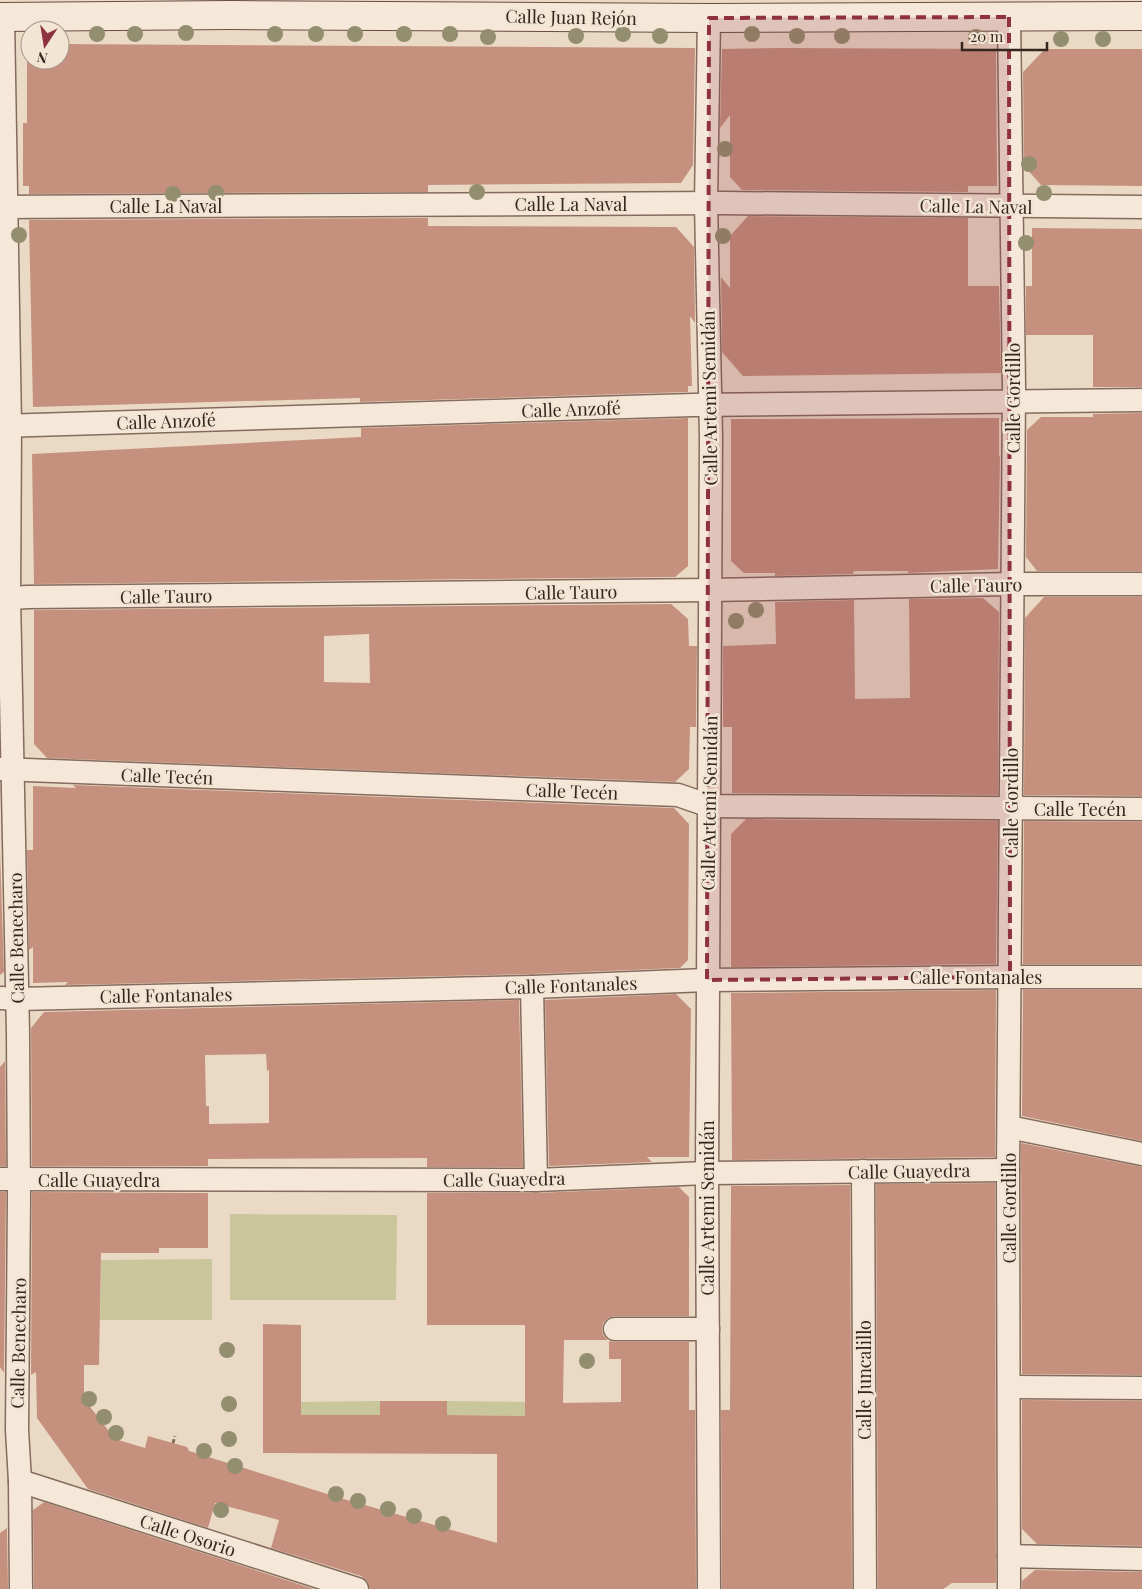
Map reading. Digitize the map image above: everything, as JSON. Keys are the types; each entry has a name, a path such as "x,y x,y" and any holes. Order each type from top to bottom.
{"street":[{"name":"Calle Juan Rejón","path":"2,17 230,7 709,18 1142,16"},
{"name":"Calle Benecharo","path":"2,17 5,426 4,598 9,998 8,1423 20,1481 14,1578"},
{"name":"Calle Gordillo","path":"1009,17 1014,401 1008,1170 1009,1589"},
{"name":"Calle Artemi Semidán","path":"709,18 706,203 711,438 710,806 707,980 709,1589"},
{"name":"Calle La Naval","path":"3,207 706,203 1142,208"},
{"name":"Calle Anzofé","path":"5,426 710,405 1142,400"},
{"name":"Calle Tauro","path":"4,598 710,590 1013,584 1142,584"},
{"name":"Calle Tecén","path":"6,769 678,795 710,806 1142,809"},
{"name":"Calle Fontanales","path":"9,998 532,987 707,980 1142,977"},
{"path":"532,987 536,1180"},
{"path":"1009,1127 1142,1154"},
{"name":"Calle Guayedra","path":"9,1180 536,1180 707,1173 1008,1170"},
{"name":"Calle Juncalillo","path":"863,1171 865,1589"},
{"path":"615,1329 708,1329"},
{"path":"1009,1387 1142,1388"},
{"name":"Calle Osorio","path":"20,1481 357,1589"},
{"path":"1010,1556 1142,1560"}],"path":[{"path":"173,1443 175,1436"}],"highlighted area":[{"path":"1009,17 1010,977 707,980 709,18"}],"shaded area":[{"path":"230,1214 397,1215 396,1300 230,1300"},
{"path":"212,1259 212,1320 100,1320 101,1260"},
{"path":"380,1401 380,1415 301,1415 301,1402"},
{"path":"447,1401 525,1402 525,1416 447,1415"}],"building":[{"path":"70,44 695,48 693,165 681,183 428,185 428,192 29,194 29,186 23,186 23,123 27,123 27,70 70,70"},
{"path":"722,49 996,49 997,186 968,186 968,192 742,190 730,177 730,115 720,128"},
{"path":"1045,49 1142,49 1142,186 1041,185 1024,166 1023,72"},
{"path":"748,216 968,218 968,286 999,286 1001,373 743,376 722,352 721,277 730,288 730,236"},
{"path":"428,218 428,226 676,227 694,247 695,323 690,316 692,386 688,386 688,392 360,402 360,398 33,407 29,220"},
{"path":"1032,228 1142,229 1142,387 1093,387 1093,335 1026,335 1026,286 1032,286"},
{"path":"1142,413 1142,571 1037,571 1026,557 1027,430 1041,417 1093,417 1093,414"},
{"path":"688,418 688,566 675,577 34,584 32,454 361,437 361,428"},
{"path":"999,418 998,569 908,573 908,571 856,571 853,574 775,576 775,573 744,573 731,561 731,419"},
{"path":"1044,597 1142,597 1142,796 1024,795 1025,618"},
{"path":"983,598 999,612 998,795 732,793 732,727 723,727 723,646 776,644 775,602 854,600 855,699 910,698 909,599"},
{"path":"671,604 688,619 689,646 697,646 696,727 690,727 689,769 675,782 47,758 34,744 34,610","holes":["369,634 370,683 324,682 324,636"]},
{"path":"73,785 674,808 689,824 688,960 680,968 532,974 65,985 68,982 33,983 33,947 29,950 27,850 33,850 33,786 76,788"},
{"path":"746,819 998,821 996,964 731,967 731,834"},
{"path":"1024,821 1142,822 1142,964 1023,964"},
{"path":"0,851 4,972 0,975"},
{"path":"996,990 995,1157 732,1160 731,993"},
{"path":"1023,990 1142,990 1142,1141 1022,1116"},
{"path":"676,994 691,1009 689,1157 647,1157 652,1162 549,1166 545,1000"},
{"path":"519,1000 523,1167 427,1167 427,1158 208,1159 208,1166 32,1166 31,1028 44,1012","holes":["266,1054 267,1071 269,1070 269,1123 209,1124 209,1106 206,1106 205,1055"]},
{"path":"5,1061 6,1166 0,1166 0,1067"},
{"path":"1021,1143 1142,1167 1142,1375 1022,1374"},
{"path":"995,1183 996,1583 952,1583 943,1589 878,1589 876,1184"},
{"path":"850,1185 852,1589 722,1589 721,1410 730,1410 731,1186"},
{"path":"679,1187 689,1197 689,1316 615,1316 608,1318 603,1323 603,1335 608,1340 564,1340 563,1403 621,1402 621,1359 609,1359 609,1341 689,1342 689,1410 695,1410 696,1589 370,1589 367,1581 361,1576 271,1548 279,1520 215,1503 208,1528 88,1489 37,1418 36,1372 31,1375 32,1192 208,1193 208,1248 159,1248 159,1253 101,1253 99,1365 84,1365 84,1399 115,1439 145,1448 148,1436 187,1447 189,1451 337,1497 497,1543 497,1454 263,1453 263,1324 301,1325 301,1415 380,1415 380,1401 447,1401 447,1415 525,1416 525,1325 427,1325 427,1193 536,1193"},
{"path":"0,1192 6,1192 4,1373 0,1367"},
{"path":"1022,1400 1142,1401 1142,1546 1037,1544 1022,1529"},
{"path":"44,1502 314,1589 34,1589 33,1510"},
{"path":"7,1528 8,1589 0,1589 0,1533"},
{"path":"1035,1570 1142,1572 1142,1589 1022,1589 1022,1581"}]}
